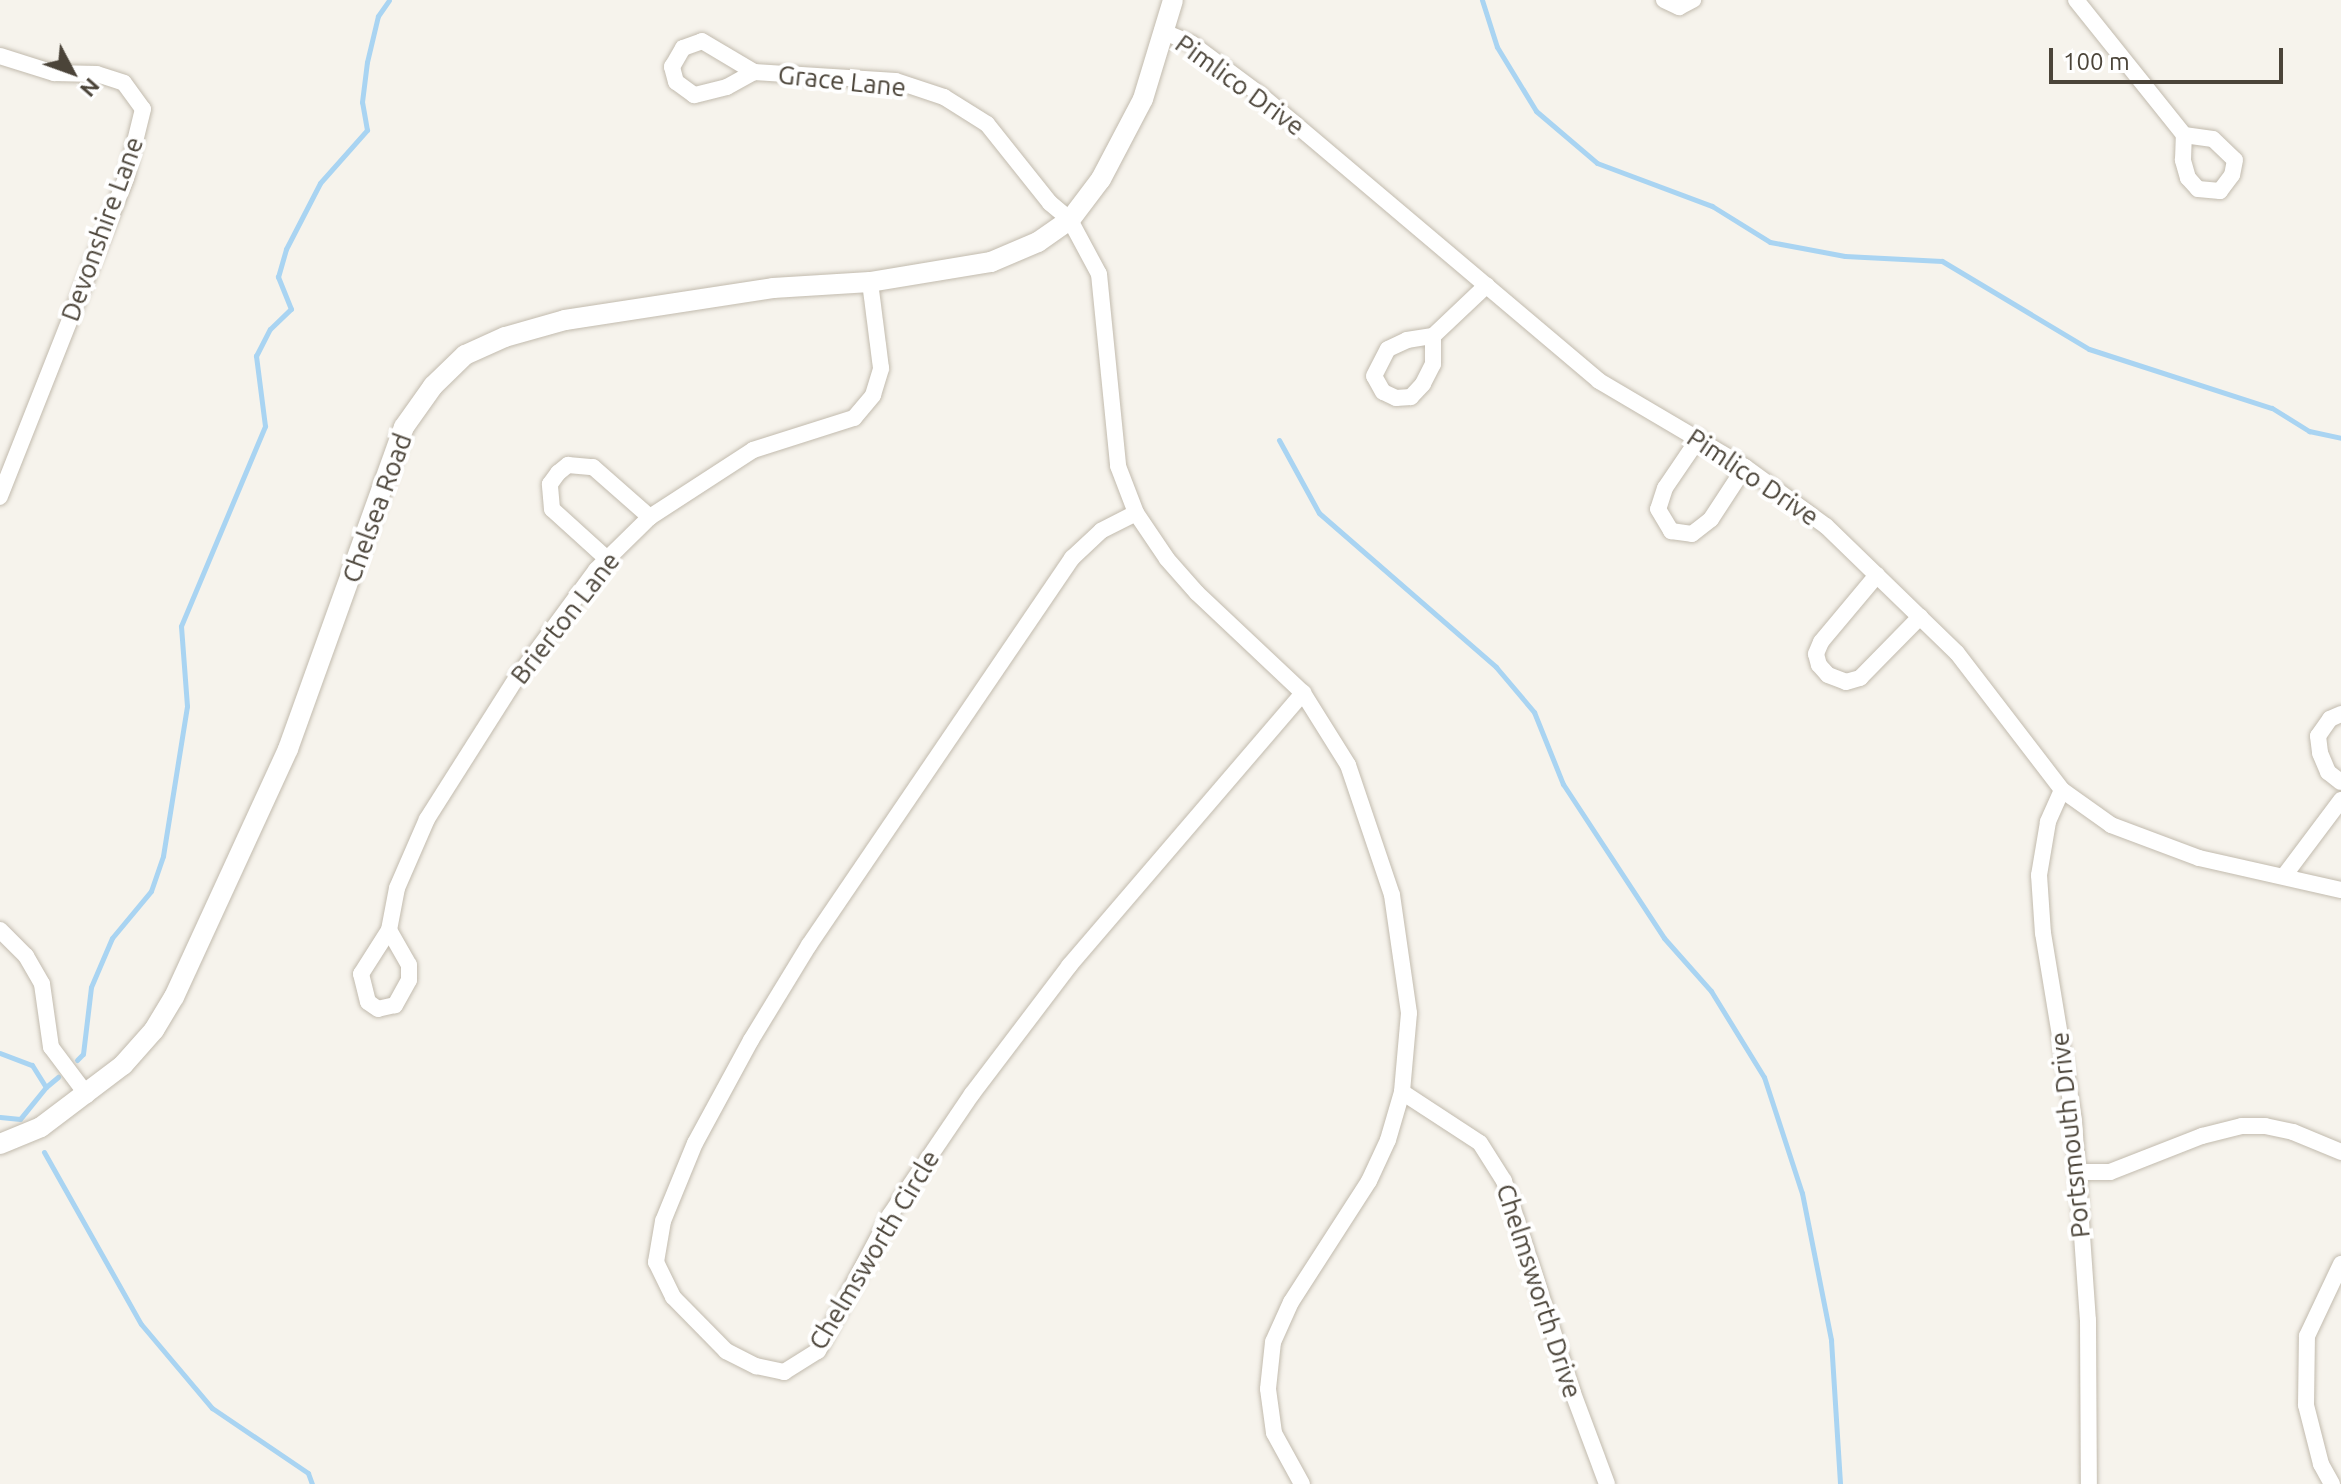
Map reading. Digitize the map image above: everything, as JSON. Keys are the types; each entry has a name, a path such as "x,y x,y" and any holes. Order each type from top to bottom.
{"street":[{"name":"Chelsea Road","path":"0,1144 41,1127 87,1095 144,1042 174,997 288,749 404,427 433,386 465,355 505,337 565,320 773,288 870,282 991,262 1038,242 1070,220 1101,179 1143,99 1173,0"},
{"path":"1664,0 1679,7 1693,0"},
{"path":"2076,0 2184,135"},
{"name":"Pimlico Drive","path":"1162,31 1192,44 1262,96 1599,381 1745,467 1826,526 1957,653 2062,790 2111,825 2199,858 2341,890"},
{"name":"Grace Lane","path":"754,72 727,87 694,95 676,82 672,67 683,48 702,41 754,72 896,81 944,97 987,124 1050,203 1070,220"},
{"name":"Devonshire Lane","path":"0,56 54,73 97,74 124,83 143,109 126,178 0,497"},
{"path":"1070,220 1099,274 1118,466 1136,513 1167,559 1197,593 1303,693 1348,765 1392,895 1409,1013 1402,1092 1388,1140 1369,1181 1291,1302 1273,1342 1268,1389 1274,1433 1302,1484"},
{"name":"Brierton Lane","path":"389,930 397,888 427,819 516,679 606,558 650,517 753,450 854,418 873,395 881,368 870,282"},
{"path":"1433,336 1487,285"},
{"path":"1699,438 1661,498 1658,509 1671,531 1692,534 1711,519 1745,467"},
{"path":"606,558 552,509 550,484 558,473 568,465 593,467 650,517"},
{"name":"Chelmsworth Circle","path":"1136,513 1101,531 1072,558 809,945 751,1040 695,1143 663,1221 656,1262 673,1297 726,1351 756,1366 784,1372 818,1351 890,1215 972,1094 1069,966 1303,693"},
{"path":"1877,575 1821,642 1816,654 1819,665 1828,675 1846,682 1860,678 1920,617"},
{"path":"2341,714 2330,719 2318,736 2320,753 2328,772 2341,782"},
{"name":"Portsmouth Drive","path":"2062,790 2048,822 2039,875 2043,933 2074,1121 2088,1320 2089,1484"},
{"path":"2284,876 2341,800"},
{"path":"0,930 26,956 42,984 51,1047 87,1095"},
{"name":"Chelmsworth Drive","path":"1402,1092 1480,1143 1504,1181 1573,1393 1607,1484"},
{"path":"2078,1172 2110,1172 2202,1136 2242,1126 2265,1126 2293,1132 2341,1152"},
{"path":"2332,1484 2321,1464 2306,1405 2307,1336 2341,1264"}],"waterway":[{"path":"77,1060 83,1054 91,987 112,938 151,891 163,856 187,706 181,626 265,426 256,356 270,329 291,309 278,277 286,249 320,183 367,130 362,102 367,62 378,16 389,0"},
{"path":"1482,0 1497,47 1536,111 1597,163 1712,206 1770,242 1845,256 1942,261 2089,349 2272,408 2309,431 2341,438"},
{"path":"1279,440 1319,513 1496,667 1534,712 1563,784 1664,938 1711,991 1764,1077 1802,1193 1831,1340 1840,1484"},
{"path":"0,1053 32,1065 46,1087 20,1119 0,1117"},
{"path":"46,1087 58,1077"},
{"path":"44,1152 141,1324 212,1408 308,1473 312,1484"}]}
